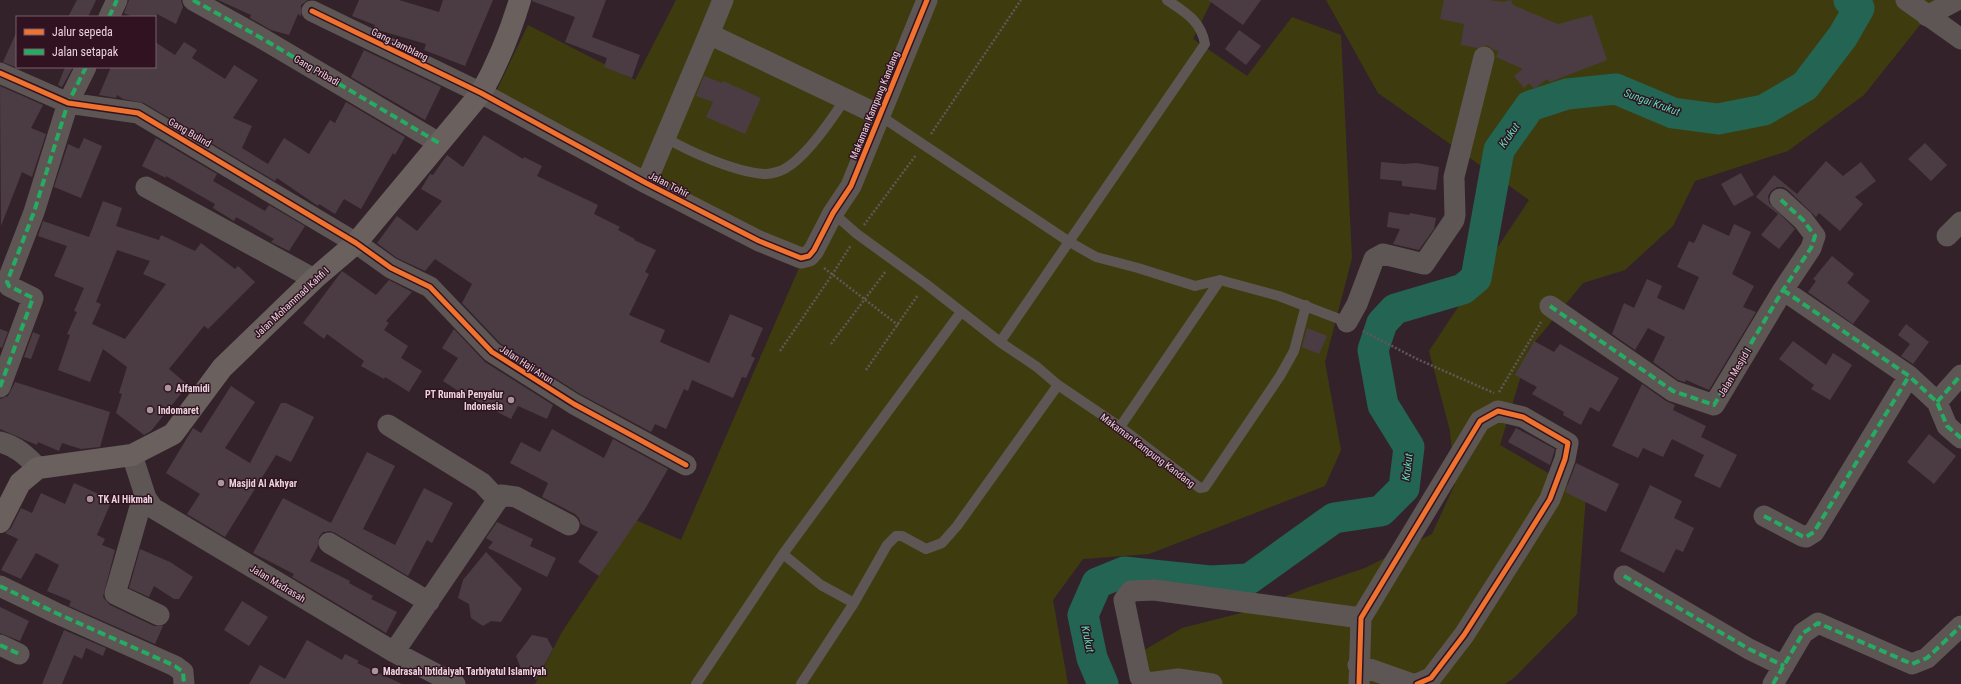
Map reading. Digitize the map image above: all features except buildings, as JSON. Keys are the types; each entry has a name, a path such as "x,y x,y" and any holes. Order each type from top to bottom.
{"main road":[{"name":"Jalan Mohammad Kahfi I","path":"38,468 132,455 173,434 222,368 314,279 356,243 481,93 494,70 507,40 520,0"},
{"path":"0,522 20,483 38,468"}],"street":[{"path":"109,16 117,0"},
{"name":"Gang Pribadi","path":"194,0 439,142"},
{"path":"646,183 723,0"},
{"name":"Makaman Kampung Kandang","path":"833,213 851,186 927,0"},
{"path":"1906,0 1961,40"},
{"path":"1927,16 1957,0"},
{"name":"Gang Jamblang","path":"312,11 481,93"},
{"path":"709,34 879,115"},
{"path":"1346,322 1357,304 1374,259 1377,256 1383,254 1424,264 1454,220 1454,177 1484,57"},
{"path":"0,387 33,298 9,286 7,282 34,212 68,103 86,68"},
{"name":"Gang Bulind","path":"0,73 68,103 138,112 356,243"},
{"name":"Jalan Tohir","path":"481,93 646,183 759,241 801,258 809,256"},
{"path":"146,187 314,279"},
{"name":"Jalan Mesjid I","path":"1550,306 1673,391 1714,405 1783,290 1811,248 1815,236 1803,220 1780,200"},
{"path":"809,256 814,250 833,213"},
{"name":"Jalan Haji Anun","path":"356,243 391,268 430,286 492,352 574,404 686,465"},
{"path":"1783,290 1909,376 1937,402 1948,426 1961,438"},
{"path":"1937,402 1961,375"},
{"path":"1764,516 1802,536 1806,537 1814,532 1909,376"},
{"path":"1412,684 1359,674 1361,618 1480,421 1498,411 1524,417 1568,443 1565,459 1550,499 1464,635 1431,678 1417,684"},
{"path":"388,425 482,483 497,499"},
{"path":"0,442 9,444 26,454 38,468"},
{"name":"Jalan Madrasah","path":"132,455 144,493 153,508 394,652 455,684"},
{"path":"144,493 115,594 159,615"},
{"path":"394,652 501,495 516,497 569,525"},
{"path":"329,543 429,602"},
{"path":"1624,576 1749,648 1784,666"},
{"path":"0,586 56,613 175,666 183,672 184,684"},
{"path":"1212,684 1178,679 1148,683 1140,677 1124,600 1131,591 1154,590 1361,618"},
{"path":"1773,684 1803,633 1818,623 1912,664 1927,658 1961,626"},
{"path":"0,645 19,654"}],"lane":[{"path":"1000,342 1204,44 1203,33 1197,24 1188,14 1167,0"},
{"path":"666,138 681,146 742,170 767,174 786,169 801,156 834,116 845,99"},
{"path":"879,115 1068,241 1096,257 1138,268 1195,286 1220,280 1306,305 1346,322"},
{"name":"Makaman Kampung Kandang","path":"833,213 857,234 926,284 1000,342 1037,367 1058,385 1120,427 1198,487 1204,488 1280,376 1294,350 1306,305"},
{"path":"1120,427 1220,280"},
{"path":"696,684 783,554 961,312"},
{"path":"801,684 854,603 887,545 896,536 902,536 926,549 942,543 957,526 1058,385"},
{"path":"783,554 821,584 854,603"}],"path":[{"path":"780,352 832,275 857,234 924,145 1021,0"},
{"path":"809,256 898,325"},
{"path":"831,344 894,260"},
{"path":"866,370 926,284"},
{"path":"1369,334 1417,359 1497,394 1550,306"}],"shaded area":[{"path":"676,0 1212,0 1193,39 1247,76 1292,17 1341,35 1352,258 1325,362 1341,450 1325,486 1149,554 1083,559 1053,600 1068,684 535,684 562,632 636,520 681,540 802,261 491,102 528,25 635,80"},
{"path":"1326,0 1940,0 1864,95 1788,151 1695,181 1673,226 1625,270 1583,283 1529,349 1500,445 1586,495 1577,614 1514,678 1505,684 1155,684 1141,652 1182,628 1249,611 1309,587 1365,568 1432,534 1455,484 1450,431 1429,351 1529,200 1378,93"}],"waterway":[{"name":"Krukut","path":"1103,684 1092,658 1083,615 1097,583 1124,572 1210,581 1249,579 1334,518 1381,511 1404,488 1409,447 1383,405 1373,350 1382,323 1395,309 1463,289 1476,278 1499,150 1530,106 1567,94 1616,89 1673,113 1718,119 1764,110 1805,86 1843,36 1859,8 1849,0"}],"marked path":[{"path":"109,16 117,0"},
{"path":"193,0 263,39 439,143"},
{"path":"0,387 33,298 9,286 7,282 34,212 68,103 86,68"},
{"path":"1550,306 1673,391 1714,405 1783,290 1811,248 1815,236 1803,220 1780,199"},
{"path":"1783,290 1909,376 1937,402 1947,426 1961,438"},
{"path":"1937,402 1961,375"},
{"path":"1764,516 1802,536 1806,537 1814,532 1909,376"},
{"path":"1624,576 1749,649 1784,666"},
{"path":"0,586 56,613 175,666 183,672 184,684"},
{"path":"1773,684 1803,633 1818,623 1912,664 1927,658 1961,626"},
{"path":"0,645 19,654"}],"cycle path":[{"path":"312,11 481,93 646,183 759,241 801,258 809,256 814,250 833,213 851,186 927,0"},
{"path":"0,73 68,103 138,113 356,243 391,268 430,287 492,352 574,404 686,465"},
{"path":"1359,684 1361,618 1480,421 1498,411 1523,417 1568,443 1565,459 1550,499 1464,635 1431,678 1417,684"}],"place":[{"name":"Alfamidi","path":"168,388"},
{"name":"PT Rumah Penyalur Indonesia","path":"511,400"},
{"name":"Indomaret","path":"150,410"},
{"name":"Masjid Al Akhyar","path":"221,483"},
{"name":"TK Al Hikmah","path":"90,499"},
{"name":"Madrasah Ibtidaiyah Tarbiyatul Islamiyah","path":"375,671"}],"water label":[{"name":"Sungai Krukut","path":"1652,102"}]}
